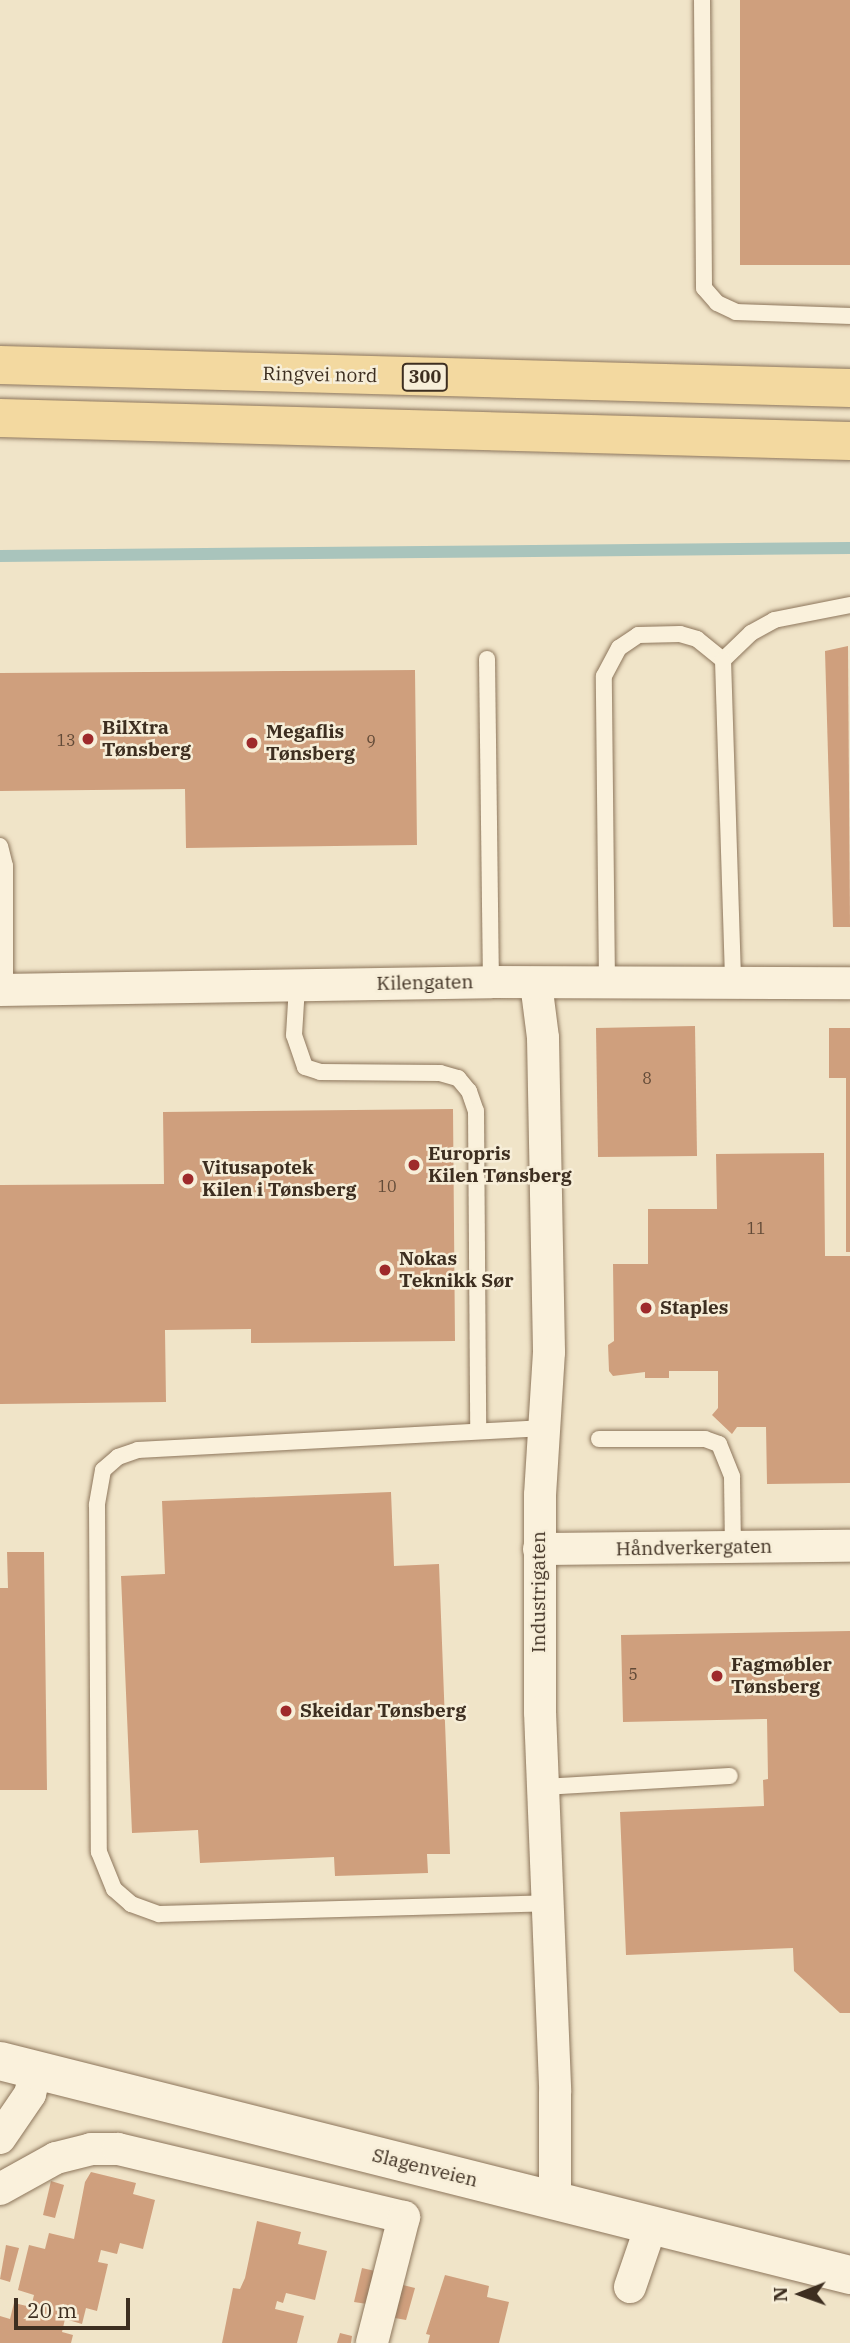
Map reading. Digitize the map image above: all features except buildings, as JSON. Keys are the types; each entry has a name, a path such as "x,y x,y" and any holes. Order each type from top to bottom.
{"main road":[{"name":"Ringvei nord","path":"0,365 850,388"},
{"path":"0,418 850,441"},
{"name":"Slagenveien","path":"18,2066 850,2276"}],"street":[{"name":"Kilengaten","path":"2,989 491,982 850,984"},
{"name":"Industrigaten","path":"536,984 544,1051 549,1352 539,1549 555,2201"},
{"name":"Håndverkergaten","path":"539,1549 850,1546"},
{"path":"0,2138 30,2094 18,2066"},
{"path":"0,2189 56,2158 91,2149 118,2149 404,2217 372,2343"},
{"path":"630,2287 651,2226"}],"lane":[{"path":"702,0 704,288 717,303 736,312 850,316"},
{"path":"733,983 723,660 751,633 774,620 850,605"},
{"path":"607,984 604,676 619,648 638,635 680,634 697,639 723,660"},
{"path":"486,659 491,982"},
{"path":"0,846 5,866 2,989"},
{"path":"297,986 294,1035 305,1067 320,1073 440,1073 458,1078 469,1091 476,1111 478,1431"},
{"path":"545,1427 138,1450 118,1457 103,1470 97,1487 99,1852 114,1889 131,1904 159,1914 548,1903"},
{"path":"599,1439 705,1439 719,1444 732,1477 733,1547"},
{"path":"543,1787 730,1776"}],"waterway":[{"path":"0,556 850,548"}],"place":[{"name":"BilXtra Tønsberg","path":"88,739"},
{"name":"Megaflis Tønsberg","path":"252,743"},
{"name":"Europris Kilen Tønsberg","path":"414,1165"},
{"name":"Vitusapotek Kilen i Tønsberg","path":"188,1179"},
{"name":"Nokas Teknikk Sør","path":"385,1270"},
{"name":"Staples","path":"646,1308"},
{"name":"Fagmøbler Tønsberg","path":"717,1676"},
{"name":"Skeidar Tønsberg","path":"286,1711"}]}
